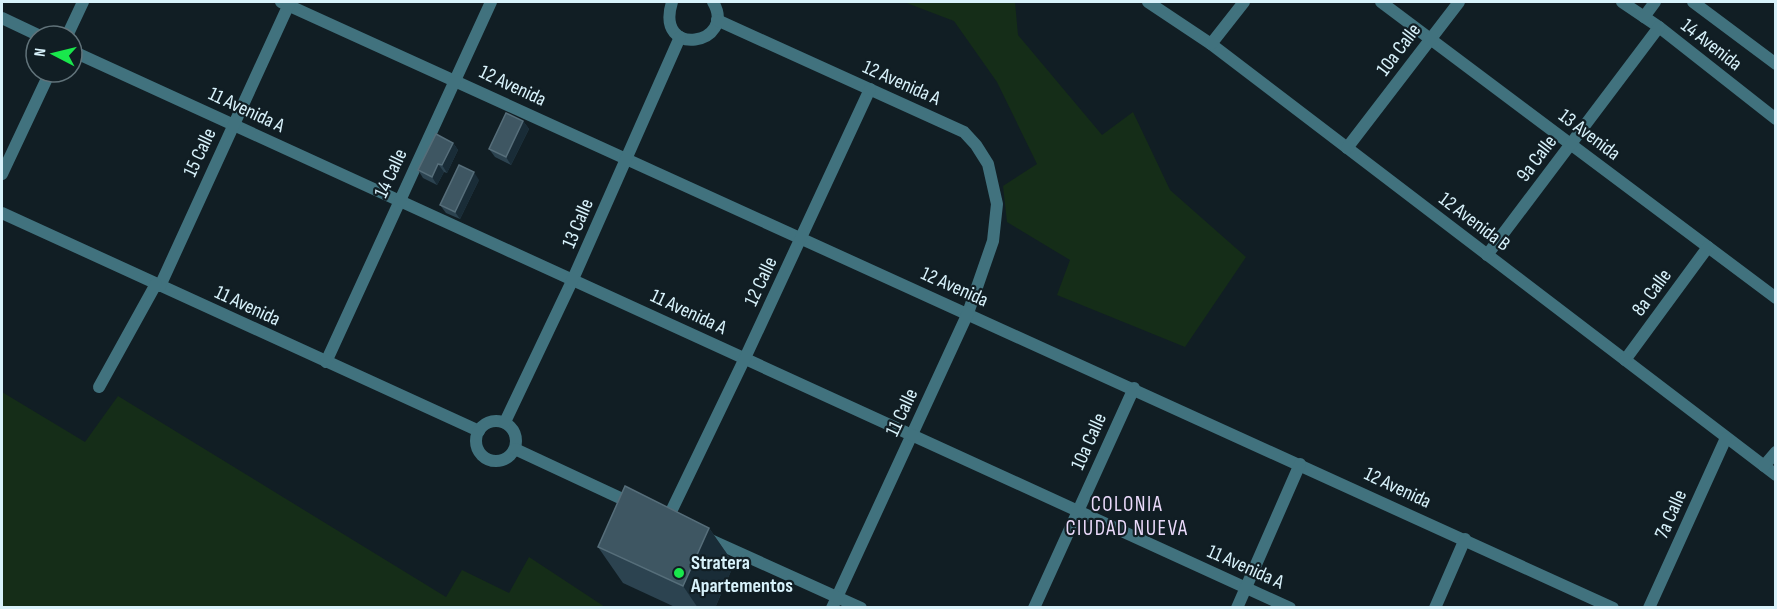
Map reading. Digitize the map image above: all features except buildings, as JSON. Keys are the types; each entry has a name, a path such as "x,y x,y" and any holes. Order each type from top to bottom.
{"street":[{"path":"72,24 83,2"},
{"name":"14 Calle","path":"326,362 491,2"},
{"path":"670,2 668,21 672,30 688,40 703,38 710,34 718,12 713,2"},
{"name":"12 Avenida B","path":"1148,2 1211,44 1776,475"},
{"path":"1211,44 1244,2"},
{"name":"13 Avenida","path":"1381,2 1776,298"},
{"name":"10a Calle","path":"1347,148 1459,2"},
{"name":"14 Avenida","path":"1622,2 1659,27 1776,119"},
{"path":"1644,17 1655,2"},
{"path":"1693,2 1774,59"},
{"name":"12 Avenida","path":"286,3 1612,608"},
{"name":"15 Calle","path":"99,387 158,285 234,124 286,3"},
{"path":"2,18 24,28"},
{"name":"12 Avenida A","path":"717,20 964,132 988,164 997,204 993,241"},
{"name":"9a Calle","path":"1487,255 1659,27"},
{"name":"13 Calle","path":"505,422 573,279 680,37"},
{"name":"11 Avenida A","path":"84,56 1290,608"},
{"path":"2,174 44,84"},
{"name":"12 Calle","path":"668,520 870,89"},
{"name":"11 Avenida","path":"2,213 479,431"},
{"name":"11 Calle","path":"835,602 968,313 993,241"},
{"name":"8a Calle","path":"1625,360 1708,247"},
{"name":"10a Calle","path":"1034,608 1134,388"},
{"path":"505,422 514,431 515,449 506,459 494,461 488,459 479,450 477,437 479,431 487,423 505,422"},
{"name":"7a Calle","path":"1649,608 1726,438"},
{"path":"515,449 639,507"},
{"path":"1764,466 1776,452"},
{"path":"1237,608 1299,464"},
{"path":"699,535 835,602 861,608"},
{"path":"1435,608 1465,539"}],"green space":[{"path":"904,2 1015,2 1018,35 1102,135 1133,112 1170,190 1246,257 1185,347 1057,295 1070,260 1007,222 1003,186 1037,164 997,82 954,21"},
{"path":"2,392 85,442 118,396 446,597 462,570 509,593 529,557 605,607 2,607"}],"place":[{"name":"Stratera Apartementos","path":"679,573"}],"district":[{"name":"COLONIA CIUDAD NUEVA","path":"1127,516"}]}
